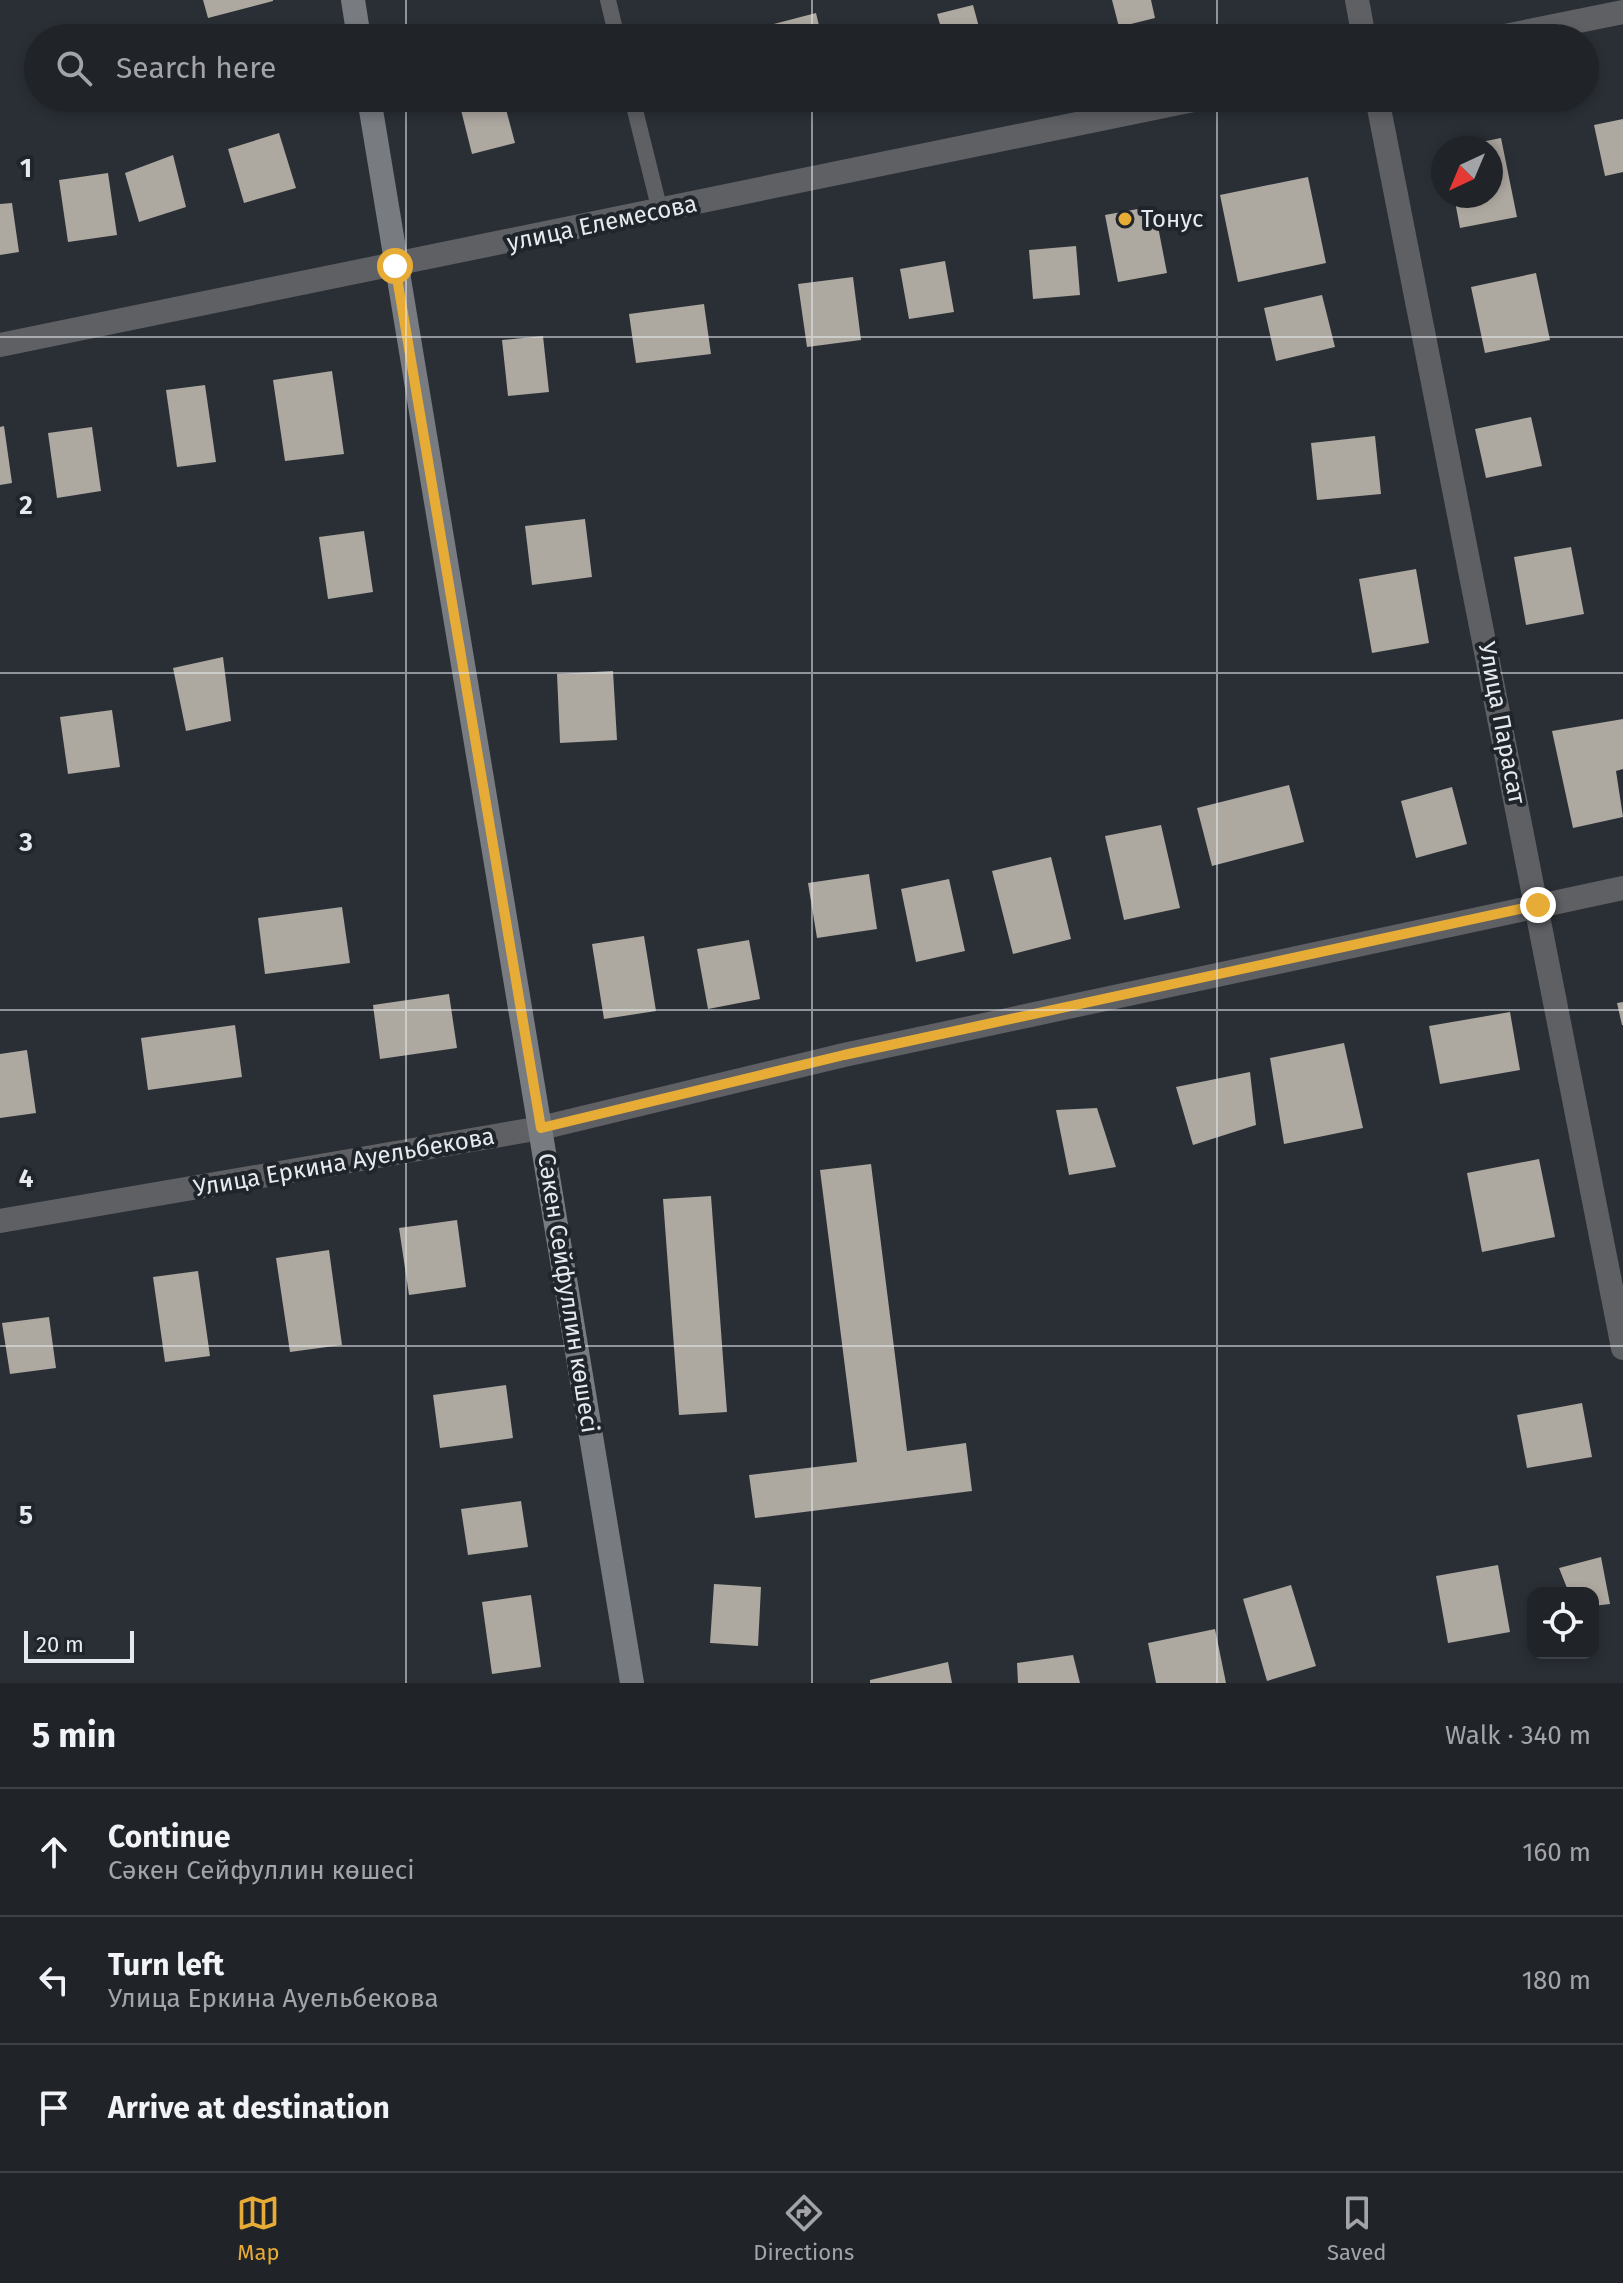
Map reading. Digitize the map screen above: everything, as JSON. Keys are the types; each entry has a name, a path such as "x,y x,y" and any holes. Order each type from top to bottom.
{"street":[{"path":"353,0 357,24"},
{"path":"1357,0 1361,24"},
{"path":"1564,24 1623,12"},
{"name":"Сәкен Сейфуллин көшесі","path":"371,112 632,1683"},
{"name":"улица Елемесова","path":"0,345 1136,112"},
{"name":"Улица Парасат","path":"1380,112 1623,1348"},
{"name":"Улица Еркина Ауельбекова","path":"0,1221 541,1128 844,1055 1623,888"}],"lane":[{"path":"608,0 614,24"},
{"path":"635,112 660,211"}],"building":[{"path":"203,0 273,0 273,1 208,18"},
{"path":"1112,0 1151,0 1155,18 1118,24"},
{"path":"973,5 978,24 940,24 937,14"},
{"path":"816,13 819,24 774,24"},
{"path":"462,112 507,112 515,143 472,154"},
{"path":"1623,119 1623,172 1605,176 1594,125"},
{"path":"279,133 296,188 244,203 228,149"},
{"path":"1503,148 1517,217 1460,228 1456,208 1503,208"},
{"path":"173,155 186,207 139,222 125,173"},
{"path":"108,173 117,235 68,242 59,180"},
{"path":"1308,177 1326,263 1238,282 1220,195"},
{"path":"12,203 19,252 0,255 0,204"},
{"path":"1154,206 1167,273 1118,282 1105,215"},
{"path":"1076,246 1080,295 1033,299 1029,250"},
{"path":"945,261 954,312 909,319 900,269"},
{"path":"1536,273 1550,340 1485,353 1471,287"},
{"path":"853,277 861,340 807,347 798,284"},
{"path":"1322,295 1335,347 1276,361 1264,308"},
{"path":"704,304 711,354 636,363 629,314"},
{"path":"543,336 549,392 508,396 502,340"},
{"path":"332,371 344,454 285,461 273,380"},
{"path":"205,385 216,462 177,467 166,390"},
{"path":"1531,417 1542,466 1486,478 1475,429"},
{"path":"4,426 12,483 0,485 0,427"},
{"path":"92,427 101,491 57,498 48,433"},
{"path":"1375,436 1381,494 1317,500 1311,443"},
{"path":"585,519 592,577 532,585 525,526"},
{"path":"364,531 373,592 328,599 319,537"},
{"path":"1571,547 1584,614 1526,625 1514,557"},
{"path":"1416,569 1429,643 1372,653 1359,579"},
{"path":"223,657 231,721 186,731 173,668"},
{"path":"613,671 617,740 560,743 557,674"},
{"path":"112,710 120,767 68,774 60,717"},
{"path":"1623,719 1623,769 1616,771 1623,817 1573,828 1552,731"},
{"path":"1289,785 1304,842 1212,866 1197,808"},
{"path":"1452,787 1467,844 1416,858 1401,801"},
{"path":"1161,825 1180,908 1124,920 1105,836"},
{"path":"1051,857 1071,939 1013,954 992,871"},
{"path":"869,874 877,929 817,938 808,883"},
{"path":"949,879 965,951 916,962 901,889"},
{"path":"342,907 350,963 265,974 258,918"},
{"path":"644,936 656,1011 604,1019 592,944"},
{"path":"749,940 760,999 708,1009 697,949"},
{"path":"449,994 457,1048 380,1059 373,1005"},
{"path":"1623,1002 1623,1025 1622,1025 1617,1003"},
{"path":"1510,1012 1520,1070 1440,1084 1429,1026"},
{"path":"235,1025 242,1077 148,1090 141,1038"},
{"path":"1344,1043 1363,1128 1284,1144 1270,1058"},
{"path":"27,1050 36,1113 0,1118 0,1054"},
{"path":"1250,1072 1256,1125 1193,1145 1176,1087"},
{"path":"1097,1108 1116,1167 1069,1175 1056,1110"},
{"path":"1539,1159 1555,1237 1482,1252 1467,1173"},
{"path":"871,1164 907,1451 966,1443 972,1491 755,1518 749,1475 857,1462 820,1170"},
{"path":"711,1196 727,1412 679,1415 663,1199"},
{"path":"457,1220 466,1287 409,1295 399,1228"},
{"path":"329,1250 342,1345 290,1352 276,1258"},
{"path":"198,1271 210,1356 165,1362 153,1277"},
{"path":"49,1317 56,1368 10,1374 2,1323"},
{"path":"506,1385 513,1438 440,1448 433,1395"},
{"path":"1582,1403 1592,1457 1527,1468 1517,1415"},
{"path":"521,1501 528,1547 468,1555 461,1509"},
{"path":"1601,1557 1610,1604 1599,1605 1599,1587 1567,1587 1559,1568"},
{"path":"1498,1565 1510,1632 1448,1643 1436,1576"},
{"path":"714,1584 761,1587 758,1646 710,1643"},
{"path":"1291,1585 1316,1666 1267,1681 1243,1599"},
{"path":"531,1595 541,1667 492,1674 482,1602"},
{"path":"1215,1629 1226,1683 1156,1683 1148,1643"},
{"path":"1073,1655 1080,1683 1018,1683 1017,1663"},
{"path":"948,1662 952,1683 870,1683 870,1680"}],"place":[{"name":"Тонус","path":"1125,219"}],"route":[{"path":"395,266 541,1128 844,1055 1538,905"}]}
